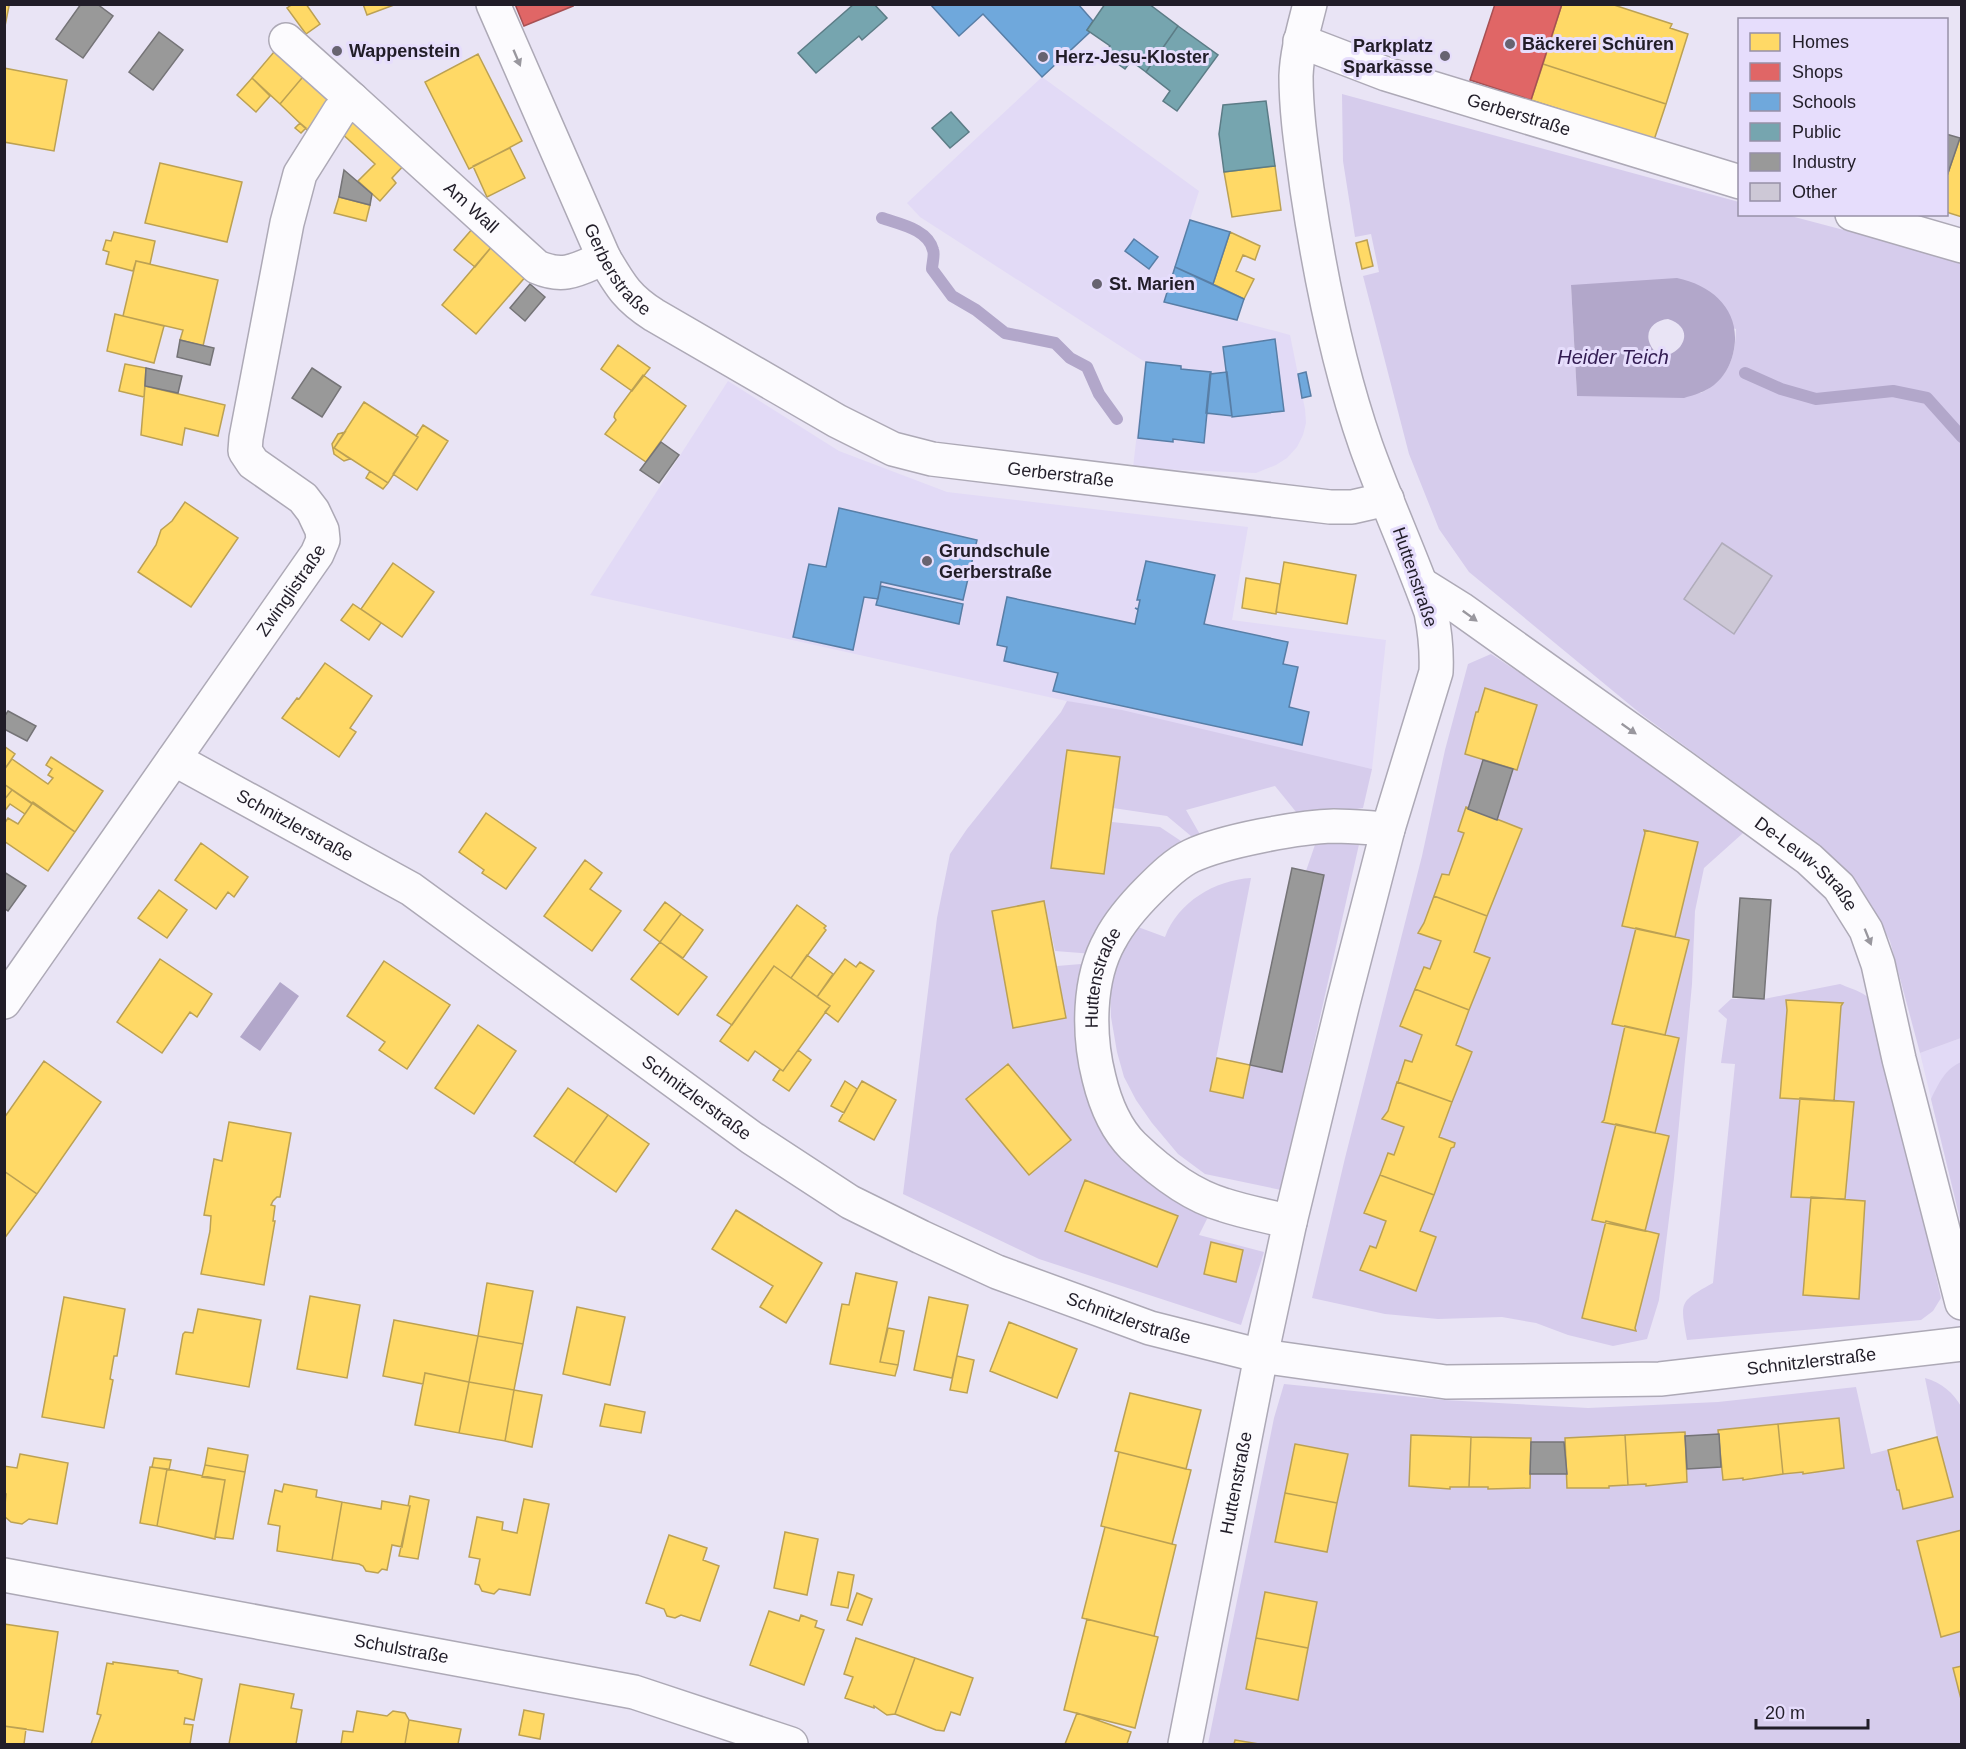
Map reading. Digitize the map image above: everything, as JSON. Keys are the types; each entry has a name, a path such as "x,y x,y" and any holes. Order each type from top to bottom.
{"street":[{"name":"Gerberstraße","path":"493,4 604,258 622,288 635,303 837,421 893,449 932,459 1330,507 1352,507 1387,499"},
{"path":"1310,4 1300,41 1296,75 1298,125 1312,224 1349,390 1366,447 1387,499"},
{"name":"Am Wall","path":"286,40 346,106 537,267 560,274 604,258"},
{"name":"Gerberstraße","path":"1300,41 1386,74 1738,181"},
{"name":"Zwinglistraße","path":"4,1002 317,554 323,540 322,530 313,511 303,498 253,464 245,451 285,234 300,174 346,106"},
{"path":"1859,216 1962,246"},
{"name":"Huttenstraße","path":"1185,1744 1261,1356 1290,1222 1388,829 1436,672 1436,639 1431,612 1387,499"},
{"name":"De-Leuw-Straße","path":"1421,584 1470,616 1684,768 1809,859 1839,887 1866,930 1875,953 1899,1059 1962,1303"},
{"name":"Schnitzlerstraße","path":"174,759 411,889 752,1138 850,1202 997,1272 1150,1328 1261,1356 1446,1382 1660,1379 1962,1344"},
{"name":"Huttenstraße","path":"1290,1222 1222,1205 1192,1192 1154,1165 1131,1144 1114,1121 1104,1100 1094,1061 1090,1024 1095,983 1109,941 1131,908 1161,878 1190,856 1233,842 1285,832 1332,826 1388,829"},
{"name":"Schulstraße","path":"4,1575 634,1692 791,1744"}],"shaded area":[{"name":"St. Marien","path":"1042,77 1199,191 1164,301 1290,335 1306,423 1297,447 1287,458 1276,465 1256,473 1133,468 1145,362 920,217 907,203"},
{"path":"1342,94 1738,202 1738,216 1791,216 1961,261 1961,1038 1920,1053 1890,941 1872,906 1847,872 1809,837 1641,714 1469,572 1439,529 1409,454 1363,276 1379,272 1371,234 1355,237 1343,161","holes":["1571,285 1736,329 1734,350 1724,374 1701,393 1577,396"]},
{"name":"Grundschule Gerberstraße","path":"728,381 839,451 947,492 1248,527 1232,620 1386,640 1372,769 590,595"},
{"path":"1491,654 1752,825 1704,868 1695,911 1692,984 1674,1178 1659,1300 1647,1339 1613,1346 1568,1335 1536,1323 1502,1317 1438,1319 1385,1314 1312,1298 1468,664"},
{"path":"1067,701 1122,710 1372,769 1363,808 1301,818 1275,786 1186,810 1202,838 1197,841 1167,816 1113,808 1119,757 1067,750 1051,868 1104,874 1112,822 1160,827 1187,845 1094,954 1055,951 1044,901 992,911 1014,1028 1066,1018 1057,966 1093,963 1084,1064 1210,1213 1199,1235 1264,1252 1241,1325 1039,1259 903,1194 937,918 950,854 967,829 1061,712"},
{"path":"1318,836 1360,840 1281,1190 1205,1174 1178,1154 1152,1123 1124,1077 1111,1017 1110,979 1116,959 1138,927 1165,937 1179,913 1199,895 1224,883 1251,878 1210,1090 1250,1065 1282,1072 1324,875 1306,871"},
{"path":"1840,984 1866,995 1876,1008 1941,1298 1933,1311 1921,1320 1687,1340 1683,1317 1685,1304 1694,1294 1713,1283 1735,1064 1721,1063 1727,1019 1718,1011 1731,999 1764,999"},
{"path":"1961,1038 1961,1223 1920,1053"},
{"path":"1961,1062 1961,1223 1931,1099 1947,1073"},
{"path":"1925,1378 1946,1389 1962,1408 1961,1744 1208,1744 1274,1418 1284,1384 1444,1400 1588,1408 1718,1402 1856,1387 1871,1454 1937,1437"}],"water":[{"name":"Heider Teich","path":"1677,278 1703,287 1723,304 1734,326 1733,354 1728,367 1711,387 1684,398 1577,396 1571,285","holes":["1668,319 1679,325 1684,333 1679,348 1664,355 1656,352 1650,344 1648,334 1652,327 1659,321"]},
{"path":"280,982 299,996 260,1051 240,1037"}],"building: Homes":[{"path":"4,4 9,6 4,31"},
{"path":"293,4 306,4 320,24 306,34 287,8"},
{"path":"363,4 394,4 394,5 367,15"},
{"path":"1562,4 1611,4 1672,24 1670,28 1688,34 1666,104 1543,64"},
{"path":"279,46 307,72 280,104 252,78"},
{"path":"478,54 522,141 469,169 425,82"},
{"path":"1543,64 1666,104 1654,140 1531,100"},
{"path":"4,68 67,80 54,151 4,142"},
{"path":"307,72 335,98 307,130 280,104"},
{"path":"252,78 270,96 256,112 237,95"},
{"path":"353,114 406,163 392,178 396,183 380,201 358,181 375,164 338,130"},
{"path":"300,123 306,128 301,133 295,128"},
{"path":"1960,138 1962,139 1962,217 1948,213 1948,173"},
{"path":"510,148 525,178 487,197 473,166"},
{"path":"160,163 242,182 227,242 145,223"},
{"path":"1275,166 1281,210 1232,217 1224,172"},
{"path":"339,197 370,205 366,221 334,213"},
{"path":"473,228 493,245 475,267 454,250"},
{"path":"114,232 155,241 150,264 136,261 133,271 106,264 109,252 103,250 106,240 111,241"},
{"path":"1230,232 1260,246 1255,260 1243,255 1236,271 1254,279 1244,299 1213,284"},
{"path":"1367,240 1373,266 1362,269 1356,243"},
{"path":"493,245 527,275 476,334 442,305"},
{"path":"136,261 218,280 203,346 180,340 183,330 123,316"},
{"path":"115,314 164,326 154,363 107,351"},
{"path":"618,345 650,368 632,391 601,369"},
{"path":"125,364 146,368 144,397 119,391"},
{"path":"643,375 686,406 646,462 605,434 616,420 615,413"},
{"path":"145,386 225,405 218,436 185,428 182,445 141,435"},
{"path":"364,402 418,437 388,483 334,448"},
{"path":"423,425 448,441 417,490 393,474 418,437 416,436"},
{"path":"345,432 334,448 350,459 344,461 334,454 332,444 338,434"},
{"path":"370,471 388,483 383,489 366,478"},
{"path":"185,502 238,538 191,607 138,572 156,545 161,530 172,521"},
{"path":"1284,562 1356,575 1347,624 1276,612"},
{"path":"393,563 434,592 402,637 361,609"},
{"path":"1246,578 1280,584 1276,614 1242,608"},
{"path":"353,604 381,623 369,640 341,620"},
{"path":"325,663 372,696 350,728 356,732 339,757 282,718"},
{"path":"1485,688 1537,705 1517,770 1465,754"},
{"path":"4,746 15,754 4,770"},
{"path":"1067,750 1120,757 1104,874 1051,868"},
{"path":"51,757 103,791 75,832 4,784 4,770 12,759 48,784 53,778 48,775 52,769 46,765"},
{"path":"4,784 12,790 4,800"},
{"path":"12,790 32,804 25,814 10,804 4,812 4,800"},
{"path":"33,802 75,832 48,871 4,841 4,824 8,818 18,824"},
{"path":"1466,807 1522,829 1487,916 1434,896 1442,874 1449,875 1464,833 1458,831"},
{"path":"486,813 536,848 506,889 482,873 484,870 459,852"},
{"path":"1644,830 1698,842 1675,937 1622,926"},
{"path":"201,843 248,877 234,897 228,892 216,909 175,880"},
{"path":"585,860 602,873 590,889 621,911 592,951 544,916"},
{"path":"159,890 187,910 167,938 138,918"},
{"path":"1434,896 1487,916 1474,952 1490,958 1469,1010 1415,989 1424,967 1430,969 1441,941 1418,933"},
{"path":"1044,901 1066,1018 1013,1028 992,911"},
{"path":"665,902 681,914 660,942 644,930"},
{"path":"797,905 826,926 824,928 826,930 791,978 774,966 732,1025 717,1015"},
{"path":"681,914 703,930 683,958 660,942"},
{"path":"1636,928 1689,940 1665,1035 1612,1024"},
{"path":"660,942 707,977 678,1015 631,979"},
{"path":"807,955 833,974 817,997 791,978"},
{"path":"160,959 212,994 197,1017 190,1012 162,1053 117,1022"},
{"path":"845,959 856,967 860,962 874,971 838,1022 825,1012 830,1006 817,997"},
{"path":"384,961 450,1005 407,1069 379,1050 385,1042 347,1016"},
{"path":"774,966 830,1006 783,1071 755,1051 748,1061 720,1041"},
{"path":"1415,989 1469,1010 1456,1045 1472,1052 1452,1102 1398,1082 1405,1060 1412,1062 1422,1035 1400,1026"},
{"path":"1786,1000 1843,1003 1834,1101 1780,1098"},
{"path":"478,1025 516,1051 474,1114 435,1088"},
{"path":"1625,1026 1679,1038 1655,1133 1602,1122"},
{"path":"798,1050 811,1060 789,1091 773,1080 780,1069 783,1071"},
{"path":"1217,1058 1250,1065 1243,1098 1210,1091"},
{"path":"44,1061 101,1102 37,1194 4,1171 4,1118"},
{"path":"1008,1064 1071,1140 1029,1175 966,1099"},
{"path":"845,1081 857,1089 844,1113 831,1106"},
{"path":"862,1081 896,1100 874,1140 839,1121"},
{"path":"1397,1082 1452,1102 1439,1137 1455,1143 1451,1148 1434,1195 1380,1175 1388,1153 1394,1155 1404,1127 1382,1119 1388,1111"},
{"path":"568,1088 608,1115 574,1163 534,1136"},
{"path":"1800,1098 1854,1102 1845,1199 1791,1197"},
{"path":"608,1115 649,1144 616,1192 574,1163"},
{"path":"229,1122 291,1133 280,1197 277,1197 271,1205 275,1206 273,1221 275,1221 264,1285 201,1274 210,1231 211,1216 204,1215 214,1159 222,1161"},
{"path":"1616,1124 1669,1136 1645,1231 1592,1220"},
{"path":"4,1171 37,1194 4,1239"},
{"path":"1380,1175 1434,1195 1420,1231 1436,1237 1416,1291 1360,1270 1370,1246 1376,1248 1386,1221 1364,1213"},
{"path":"1085,1180 1178,1216 1157,1267 1065,1231"},
{"path":"1811,1197 1865,1201 1859,1299 1803,1295"},
{"path":"736,1210 822,1263 786,1323 760,1307 773,1286 712,1249"},
{"path":"1606,1221 1659,1234 1636,1331 1582,1318"},
{"path":"1211,1242 1243,1250 1236,1282 1204,1274"},
{"path":"856,1273 897,1282 880,1362 898,1365 895,1376 830,1364 842,1304 849,1305"},
{"path":"487,1283 533,1291 523,1344 478,1336"},
{"path":"310,1296 360,1305 347,1378 297,1369"},
{"path":"64,1297 125,1309 117,1356 114,1356 110,1379 113,1380 104,1428 42,1417"},
{"path":"929,1297 968,1305 952,1378 914,1370"},
{"path":"577,1307 625,1317 610,1385 563,1374"},
{"path":"198,1309 261,1320 249,1387 176,1374 183,1334 193,1333"},
{"path":"394,1320 478,1336 469,1382 425,1373 423,1384 383,1376"},
{"path":"1009,1322 1077,1349 1057,1398 990,1371"},
{"path":"888,1328 904,1331 898,1365 880,1362"},
{"path":"478,1336 523,1344 514,1390 469,1382"},
{"path":"957,1356 974,1360 967,1393 950,1390"},
{"path":"425,1373 469,1382 459,1433 415,1425"},
{"path":"469,1382 514,1390 505,1441 459,1433"},
{"path":"514,1390 542,1395 532,1447 505,1441"},
{"path":"1130,1393 1201,1410 1186,1469 1115,1451"},
{"path":"605,1404 645,1412 641,1433 600,1426"},
{"path":"1839,1418 1844,1468 1803,1474 1803,1472 1783,1474 1778,1424"},
{"path":"1778,1424 1783,1474 1743,1480 1743,1478 1723,1480 1718,1430"},
{"path":"1685,1432 1687,1482 1646,1486 1646,1484 1628,1485 1625,1435"},
{"path":"1411,1435 1471,1437 1469,1487 1450,1487 1450,1489 1409,1486"},
{"path":"1625,1435 1628,1485 1609,1486 1609,1488 1567,1488 1565,1438"},
{"path":"1471,1437 1531,1438 1530,1488 1469,1487"},
{"path":"1937,1437 1953,1497 1903,1509 1888,1450"},
{"path":"1295,1444 1348,1454 1337,1503 1285,1493"},
{"path":"208,1448 248,1455 245,1472 205,1465"},
{"path":"1119,1452 1191,1470 1172,1544 1101,1526"},
{"path":"20,1454 68,1463 57,1524 29,1519 22,1524 11,1522 4,1516 6,1494 4,1494 4,1466 17,1468"},
{"path":"154,1458 171,1460 169,1470 152,1467"},
{"path":"205,1465 245,1472 233,1539 215,1537 225,1480 202,1477"},
{"path":"150,1467 167,1469 157,1526 140,1523"},
{"path":"167,1469 225,1480 215,1539 157,1526"},
{"path":"284,1484 317,1490 316,1497 342,1502 332,1560 277,1551 280,1526 268,1524 275,1490 282,1492"},
{"path":"1285,1493 1337,1503 1327,1552 1275,1542"},
{"path":"410,1496 429,1500 418,1559 399,1556 410,1506 408,1506"},
{"path":"524,1499 549,1504 530,1595 499,1589 494,1594 482,1591 479,1585 475,1584 480,1559 469,1557 477,1517 503,1522 502,1530 517,1533"},
{"path":"382,1501 410,1506 402,1547 392,1545 387,1570 382,1569 378,1573 366,1571 359,1564 332,1560 342,1502 381,1509"},
{"path":"1105,1527 1176,1545 1154,1636 1082,1618"},
{"path":"1962,1530 1962,1631 1941,1637 1917,1541"},
{"path":"785,1532 818,1539 807,1595 774,1588"},
{"path":"669,1535 707,1548 703,1560 719,1566 700,1621 681,1615 675,1618 667,1616 664,1609 646,1603"},
{"path":"838,1572 854,1575 848,1608 831,1605"},
{"path":"1265,1592 1317,1602 1308,1648 1256,1638"},
{"path":"857,1593 872,1599 862,1625 847,1620"},
{"path":"769,1611 799,1621 801,1615 817,1621 815,1627 824,1630 804,1685 750,1665"},
{"path":"1087,1619 1158,1637 1135,1728 1064,1710"},
{"path":"4,1624 58,1632 43,1732 4,1726"},
{"path":"856,1638 915,1658 895,1714 887,1715 874,1706 874,1708 845,1698 853,1677 844,1674"},
{"path":"1256,1638 1308,1648 1298,1700 1246,1689"},
{"path":"915,1658 973,1678 960,1715 951,1712 944,1731 895,1714"},
{"path":"113,1662 178,1671 178,1673 202,1679 194,1720 185,1718 184,1724 193,1725 190,1744 91,1744 101,1715 97,1714 107,1663 113,1664"},
{"path":"1962,1666 1962,1703 1953,1668"},
{"path":"240,1684 294,1694 291,1708 302,1710 296,1744 229,1744"},
{"path":"524,1710 544,1714 540,1739 519,1735"},
{"path":"357,1711 387,1716 393,1711 405,1713 409,1720 405,1744 341,1744 343,1731 353,1732"},
{"path":"1077,1713 1131,1732 1127,1744 1065,1744"},
{"path":"409,1720 461,1729 458,1744 405,1744"},
{"path":"4,1726 26,1729 24,1744 4,1744"},
{"path":"1235,1740 1259,1744 1234,1744"}],"building: Shops":[{"path":"515,4 572,4 573,6 524,26"},
{"path":"1495,4 1562,4 1531,100 1470,80"}],"building: Schools":[{"name":"Herz-Jesu-Kloster","path":"930,4 1078,4 1093,21 1087,30 1090,32 1042,77 983,14 959,36"},
{"path":"1190,220 1230,232 1213,284 1175,267"},
{"path":"1134,239 1158,257 1149,269 1125,251"},
{"path":"1175,267 1244,299 1237,320 1164,302"},
{"path":"1275,339 1284,411 1232,417 1223,347"},
{"path":"1146,362 1211,372 1204,443 1138,438"},
{"path":"1227,372 1232,416 1206,413 1210,374"},
{"path":"1306,372 1311,396 1302,398 1298,374"},
{"path":"839,508 977,540 963,600 881,582 878,599 864,597 853,650 793,637 809,564 826,567"},
{"path":"1146,561 1215,575 1204,624 1288,642 1283,664 1298,667 1289,707 1309,712 1302,745 1053,691 1058,673 1004,661 1007,647 997,645 1007,597 1135,624 1138,610 1135,608 1138,609 1140,600 1137,600"},
{"path":"881,586 963,604 959,624 876,605"}],"building: Public":[{"path":"854,4 874,4 887,18 862,40 859,36 816,73 798,53"},
{"path":"1105,4 1149,4 1178,26 1146,72 1131,61 1125,69 1104,54 1110,46 1087,30"},
{"path":"1178,26 1218,55 1177,111 1163,101 1170,91 1146,72"},
{"path":"1266,101 1275,166 1224,172 1219,134 1223,105"},
{"path":"951,112 969,132 950,148 932,128"}],"building: Industry":[{"path":"81,4 97,4 113,16 83,58 56,39"},
{"path":"159,32 183,50 153,90 129,72"},
{"path":"1948,135 1960,138 1948,173"},
{"path":"344,170 372,194 370,205 339,197"},
{"path":"530,284 545,297 525,321 510,308"},
{"path":"180,340 214,348 210,365 177,357"},
{"path":"146,368 182,376 178,393 145,386"},
{"path":"312,368 341,387 322,417 292,398"},
{"path":"661,442 679,455 659,483 640,470"},
{"path":"8,711 36,726 27,741 4,729 4,717"},
{"path":"1483,760 1513,769 1497,820 1468,809"},
{"path":"1292,868 1324,875 1282,1072 1250,1065"},
{"path":"4,872 26,886 8,911 4,908"},
{"path":"1740,898 1771,900 1764,999 1733,997"},
{"path":"1719,1434 1721,1467 1687,1469 1685,1436"},
{"path":"1531,1442 1564,1442 1567,1474 1530,1474"}],"building: Other":[{"path":"1722,543 1772,576 1734,634 1684,599"}],"waterway":[{"path":"882,218 912,228 925,237 934,252 932,269 952,296 976,310 1005,333 1055,343 1070,358 1087,367 1099,394 1117,419"},
{"path":"1745,373 1781,389 1816,399 1893,391 1927,398 1962,437"}],"place":[{"name":"Bäckerei Schüren","path":"1510,44"},
{"name":"Wappenstein","path":"337,51"},
{"name":"Parkplatz Sparkasse","path":"1445,56"},
{"name":"Herz-Jesu-Kloster","path":"1043,57"},
{"name":"St. Marien","path":"1097,284"},
{"name":"Grundschule Gerberstraße","path":"927,561"}]}
